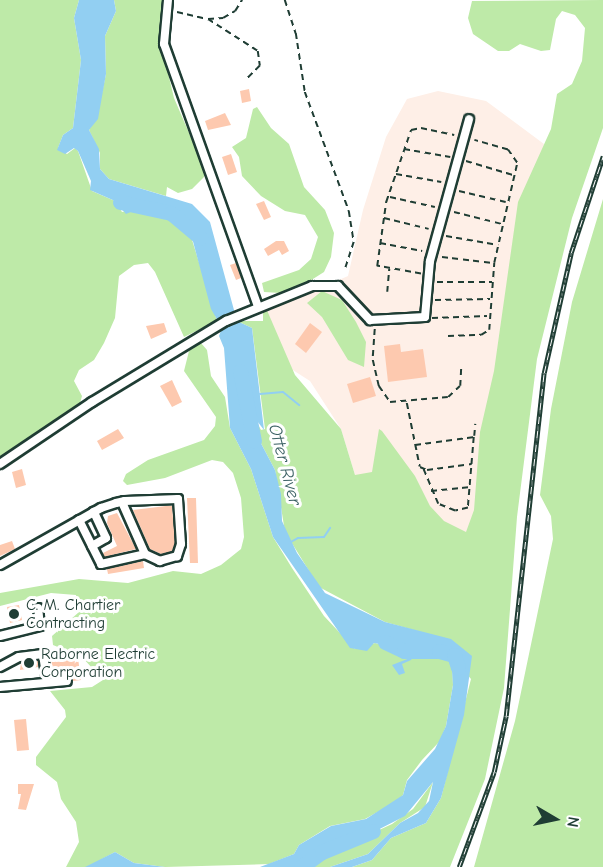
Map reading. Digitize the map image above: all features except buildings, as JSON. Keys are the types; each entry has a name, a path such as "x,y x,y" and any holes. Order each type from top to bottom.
{"street":[{"path":"168,0 164,44 258,306"},
{"path":"0,464 92,402 226,321 245,311 312,286 330,283 345,291 361,315 376,322 426,317 427,282 432,254 469,119"},
{"path":"0,565 94,512 122,502 180,502 179,552 168,561 155,561 144,554 122,502"},
{"path":"92,546 106,538 94,512"},
{"path":"79,520 103,565 144,554"},
{"path":"0,636 40,626 38,608"},
{"path":"11,686 4,666 19,657 42,654 47,682"},
{"path":"0,687 67,681"}],"path":[{"path":"208,19 229,14 242,0"},
{"path":"285,0 296,33 305,92 349,211 354,242 345,270"},
{"path":"167,10 208,19 258,51 260,66 247,79"},
{"path":"395,174 450,186 507,203"},
{"path":"383,218 498,245"},
{"path":"378,242 432,254 494,263"},
{"path":"387,292 389,269"},
{"path":"427,282 492,282"},
{"path":"426,301 490,299"},
{"path":"426,317 489,316"},
{"path":"376,322 373,360 379,386 390,402 407,402 456,392 461,366"},
{"path":"407,402 415,445 431,491 442,507 463,511 470,504 475,424"},
{"path":"415,445 474,437"},
{"path":"423,469 472,464"},
{"path":"431,491 471,487"}],"shaded area":[{"path":"438,91 486,101 544,144 475,531 468,541 355,475 341,429 310,381 285,365 265,312 348,276 363,210 386,137 407,99"}],"green space":[{"path":"0,0 79,0 74,18 81,60 73,128 63,135 58,148 67,154 75,148 78,151 92,191 115,201 122,212 147,205 168,211 182,221 185,217 217,321 184,337 155,272 148,263 134,265 119,276 115,318 104,343 94,360 79,370 74,381 82,396 79,407 0,461"},
{"path":"114,0 166,0 163,34 168,73 174,98 205,170 204,177 192,189 178,193 167,187 166,196 109,179 100,169 100,153 89,130 97,116 106,74 105,36 116,11"},
{"path":"603,0 603,128 572,218 537,359 517,517 504,688 485,779 450,867 352,867 372,860 391,838 426,823 441,798 471,679 435,636 385,622 319,587 285,532 275,470 244,411 241,390 246,388 254,417 261,430 265,429 252,328 237,321 263,321 263,307 266,308 295,375 341,429 355,475 372,472 379,429 415,476 430,506 444,521 466,532 474,510 480,432 494,371 518,202 551,129 557,94 572,84 582,61 585,28 575,15 562,11 556,19 550,50 541,51 520,44 509,51 498,51 473,34 468,18 472,1"},
{"path":"257,107 271,128 289,144 304,187 325,210 334,233 331,257 324,272 305,284 281,293 264,292 262,283 299,270 311,259 318,237 305,215 285,211 261,196 242,176 239,157 232,147 246,138 253,109"},
{"path":"603,199 603,867 474,867 515,721 553,539 551,516 540,495 551,409 572,302"},
{"path":"322,291 342,300 356,322 366,342 364,367 348,360 322,317 307,303"},
{"path":"201,343 207,350 211,376 225,397 230,428 251,469 273,537 292,568 324,616 355,649 375,643 400,650 435,646 447,652 452,663 453,685 446,726 440,741 407,780 403,795 394,803 365,819 330,826 299,845 294,854 269,864 165,867 134,863 115,852 102,859 99,867 66,867 79,842 76,822 61,799 57,782 36,765 36,757 66,717 65,710 50,691 92,687 103,680 82,657 53,645 52,636 79,612 76,595 51,593 0,606 0,593 79,579 128,583 173,571 201,574 221,565 241,549 244,537 241,498 233,473 223,462 212,460 165,478 127,485 123,481 126,474 148,460 204,440 215,426 216,417 184,371 190,347"},
{"path":"433,782 425,807 400,823 368,854 330,867 305,867 326,847 360,839 392,824 413,809"}],"water":[{"path":"79,0 114,0 116,11 105,36 106,74 98,119 89,130 99,149 100,169 109,179 192,204 210,222 237,321 252,328 264,430 254,417 246,388 241,390 244,411 275,470 281,494 282,521 297,553 325,593 385,622 451,639 472,656 464,715 441,798 426,823 391,838 372,860 352,867 330,867 368,854 400,823 418,813 429,801 433,782 405,816 360,839 326,847 305,867 260,867 294,854 299,845 331,826 366,819 403,795 407,781 435,749 446,726 453,685 451,657 435,646 417,649 411,660 402,664 405,673 399,675 392,665 410,658 410,650 374,643 367,651 350,648 273,537 251,469 230,428 224,348 219,336 222,328 211,309 187,219 185,217 184,222 168,211 147,205 126,214 115,201 90,190 91,181 78,151 74,148 65,154 57,150 63,135 73,128 81,60 74,18"},
{"path":"115,852 134,863 165,867 85,867"}],"waterway":[{"name":"Otter River","path":"120,202 171,213 200,237"},
{"name":"Otter River","path":"240,371 254,441"},
{"path":"260,394 283,392 299,405"},
{"path":"289,543 298,538 324,537 330,528"},
{"name":"Otter River","path":"385,642 404,651 439,651 454,655 458,667"},
{"name":"Otter River","path":"301,867 322,852 373,831"}],"railway":[{"path":"459,867 494,772 506,716 544,373 571,253 603,156"}],"place":[{"name":"C. M. Chartier Contracting","path":"14,614"},
{"name":"Raborne Electric Corporation","path":"29,663"}]}
